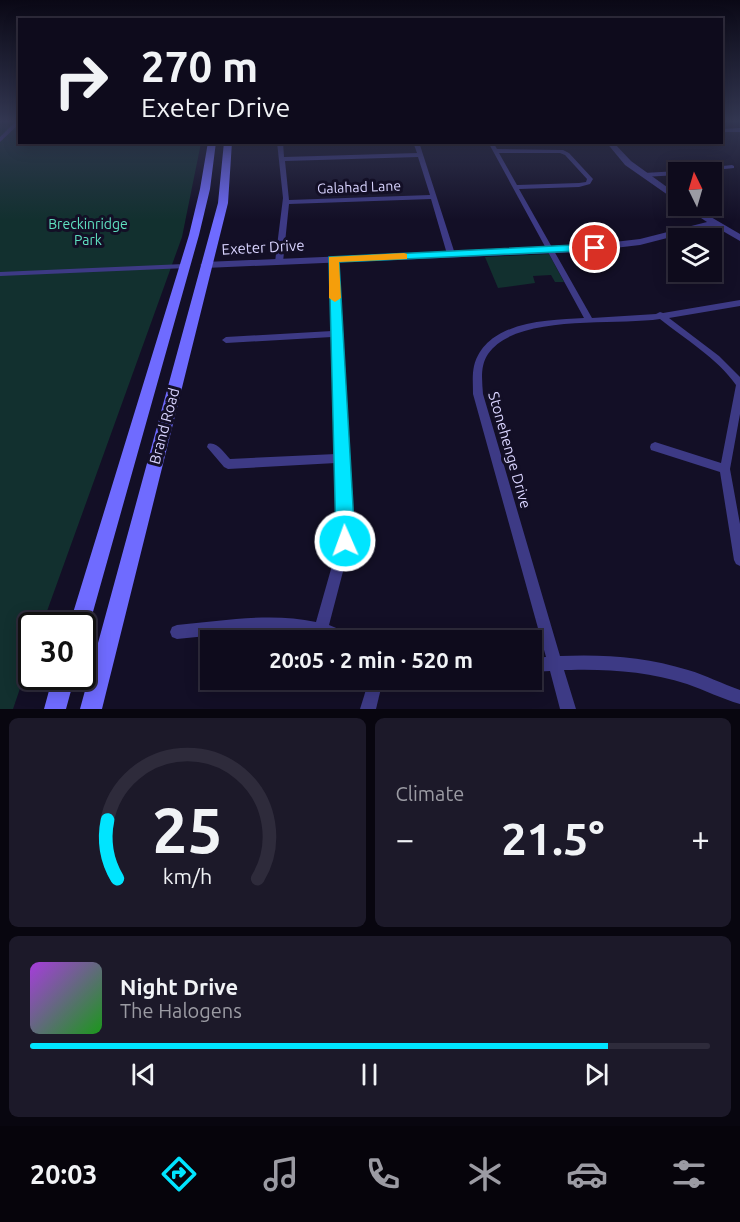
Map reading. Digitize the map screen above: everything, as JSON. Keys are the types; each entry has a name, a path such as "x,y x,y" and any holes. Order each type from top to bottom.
{"main road":[{"name":"Brand Road","path":"83,612 184,266 196,235 210,154"},
{"name":"Brand Road","path":"91,709 223,203 227,154"},
{"path":"208,171 226,170"},
{"path":"184,266 206,265"},
{"path":"55,709 60,690"}],"street":[{"path":"279,262 286,202 282,154"},
{"path":"283,159 419,154"},
{"path":"421,154 451,254"},
{"path":"497,154 589,320"},
{"path":"514,187 588,183 590,179 567,154"},
{"path":"622,154 644,175 668,192"},
{"path":"722,168 732,167"},
{"path":"644,175 668,174"},
{"name":"Galahad Lane","path":"286,202 433,197"},
{"path":"703,216 740,238"},
{"name":"Exeter Drive","path":"206,265 550,250 640,242 714,223"},
{"path":"204,630 272,625 321,630 345,541 333,259"},
{"path":"0,274 184,266"},
{"name":"Stonehenge Drive","path":"568,709 478,394 475,377 481,357 494,341 510,332 544,322 660,315 740,303"},
{"path":"660,315 737,377 740,385 725,469 740,560"},
{"path":"226,340 336,334"},
{"path":"212,447 228,464 342,458"},
{"path":"655,447 725,469"},
{"path":"177,632 200,630"},
{"path":"542,664 602,661 632,665 687,677 740,697"},
{"path":"368,709 373,690"}],"green space":[{"name":"Breckinridge Park","path":"0,154 199,154 182,237 47,612 18,612 19,690 13,709 0,709"},
{"path":"549,254 564,282 555,282 551,275 533,276 535,283 498,288 485,257"}],"slow traffic":[{"path":"335,298 333,259 404,256"}],"route":[{"path":"345,541 333,259 595,248"}]}
